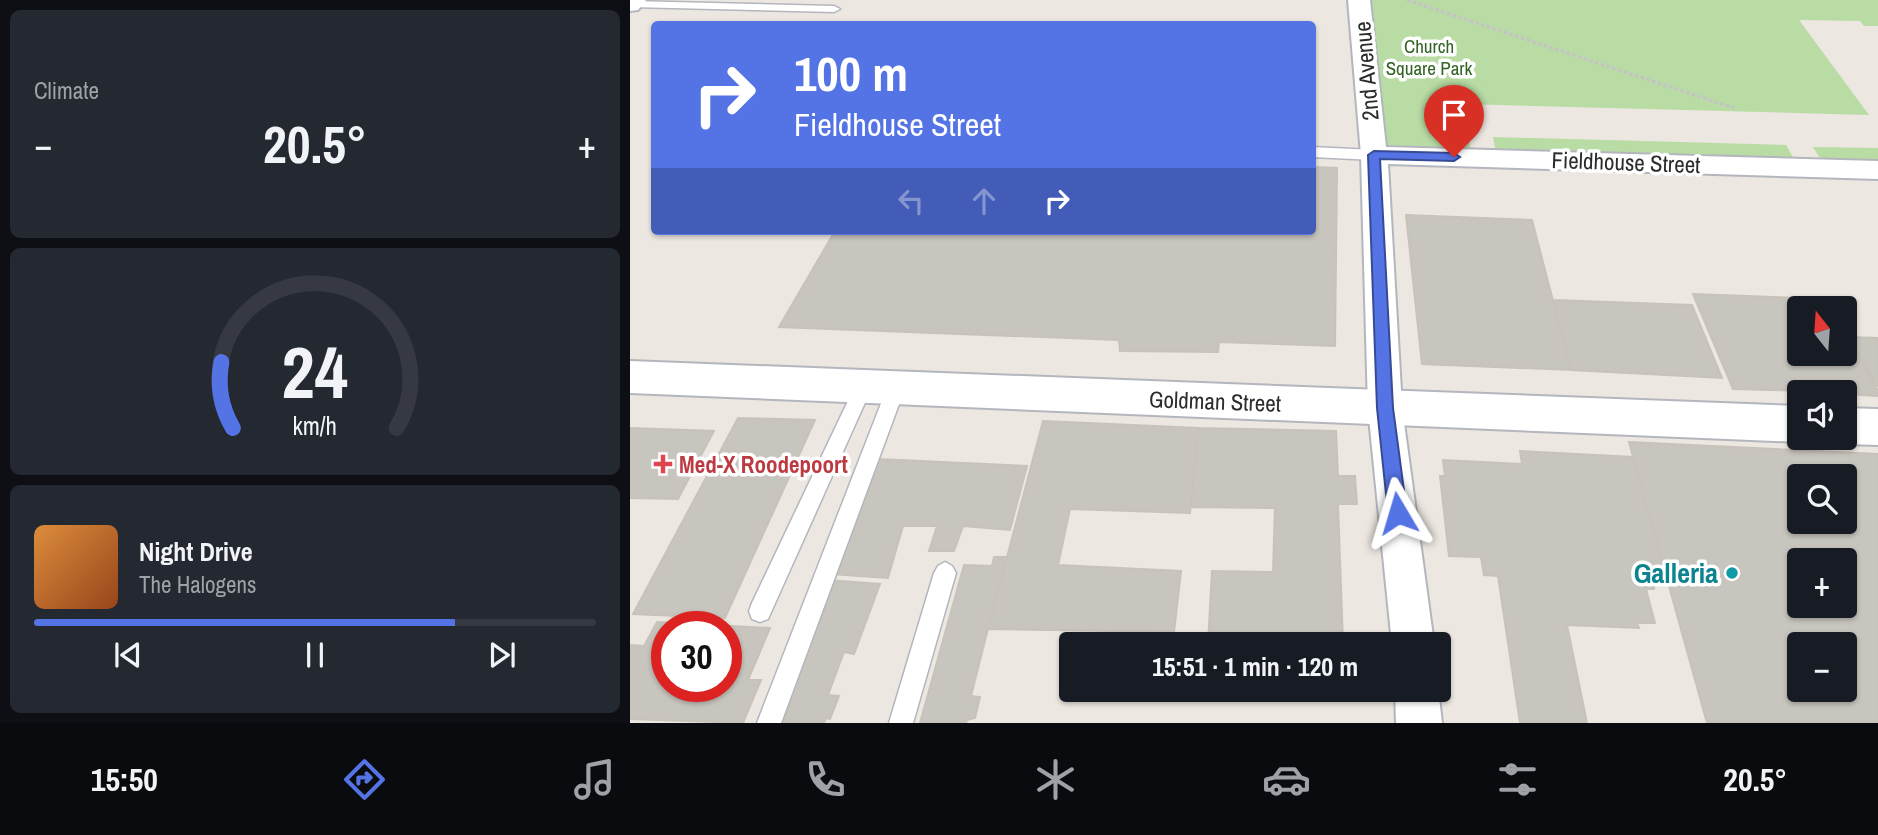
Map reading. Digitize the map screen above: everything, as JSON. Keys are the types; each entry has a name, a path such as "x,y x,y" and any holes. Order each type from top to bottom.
{"street":[{"path":"630,4 635,0"},
{"name":"2nd Avenue","path":"1359,0 1374,155 1385,408 1412,632"},
{"name":"Fieldhouse Street","path":"1374,155 1878,170"},
{"name":"Goldman Street","path":"630,377 1787,424"},
{"path":"1857,427 1878,428"},
{"path":"1418,702 1419,723"}],"lane":[{"path":"630,4 834,9"},
{"path":"1316,152 1374,155"},
{"path":"760,611 879,387"},
{"path":"769,723 879,387"},
{"path":"901,723 946,573"}],"path":[{"path":"1407,0 1477,20 1734,108"}],"green space":[{"name":"Church Square Park","path":"1366,0 1878,0 1878,26 1864,26 1860,21 1799,20 1869,115 1463,104 1471,152 1382,150"},
{"name":"Church Square Park","path":"1493,137 1786,145 1796,162 1496,153"},
{"path":"1813,147 1878,148 1878,164 1823,163"}],"building":[{"path":"1424,107 1454,108 1456,124 1427,123"},
{"path":"1316,167 1337,168 1335,346 1219,342 1218,352 1120,351 1119,340 779,327 833,235 1316,235"},
{"path":"1406,215 1532,220 1571,370 1422,364"},
{"path":"1693,294 1787,298 1787,366 1857,366 1857,353 1878,391 1878,396 1857,395 1857,380 1787,380 1787,390 1733,389"},
{"path":"1553,300 1692,305 1722,378 1571,370"},
{"path":"1857,337 1878,338 1876,386 1857,352"},
{"path":"738,418 815,420 728,611 651,611 651,615 633,614"},
{"path":"1043,421 1198,428 1190,513 1070,509 1058,565 1181,571 1174,632 988,629"},
{"name":"Med-X Roodepoort","path":"630,428 714,431 678,499 630,498"},
{"path":"1198,428 1336,431 1338,476 1355,476 1357,504 1338,504 1343,632 1209,632 1212,571 1273,572 1275,508 1191,507"},
{"name":"Galleria","path":"1629,442 1878,454 1878,723 1707,723"},
{"path":"1520,451 1633,457 1669,585 1655,584 1654,589 1646,589 1655,623 1637,623 1639,628 1567,625 1587,723 1520,723 1498,576 1484,575 1481,557 1449,556 1440,476 1445,476 1443,460 1522,464"},
{"path":"877,459 1027,466 1010,530 963,526 954,551 929,551 937,526 903,526 888,578 832,574"},
{"path":"994,557 1006,557 971,696 980,697 975,718 967,720 966,723 920,723 964,565 992,566"},
{"path":"827,580 880,584 854,654 844,652 828,695 839,696 830,719 826,718 824,723 783,723 792,700 786,699"},
{"path":"742,627 770,628 748,680 761,680 743,723 630,719 630,645 644,646 651,633 651,702 742,702"}],"place":[{"name":"Med-X Roodepoort","path":"663,464"},
{"name":"Galleria","path":"1732,573"}],"route":[{"path":"1398,513 1385,408 1374,155 1454,157"}]}
